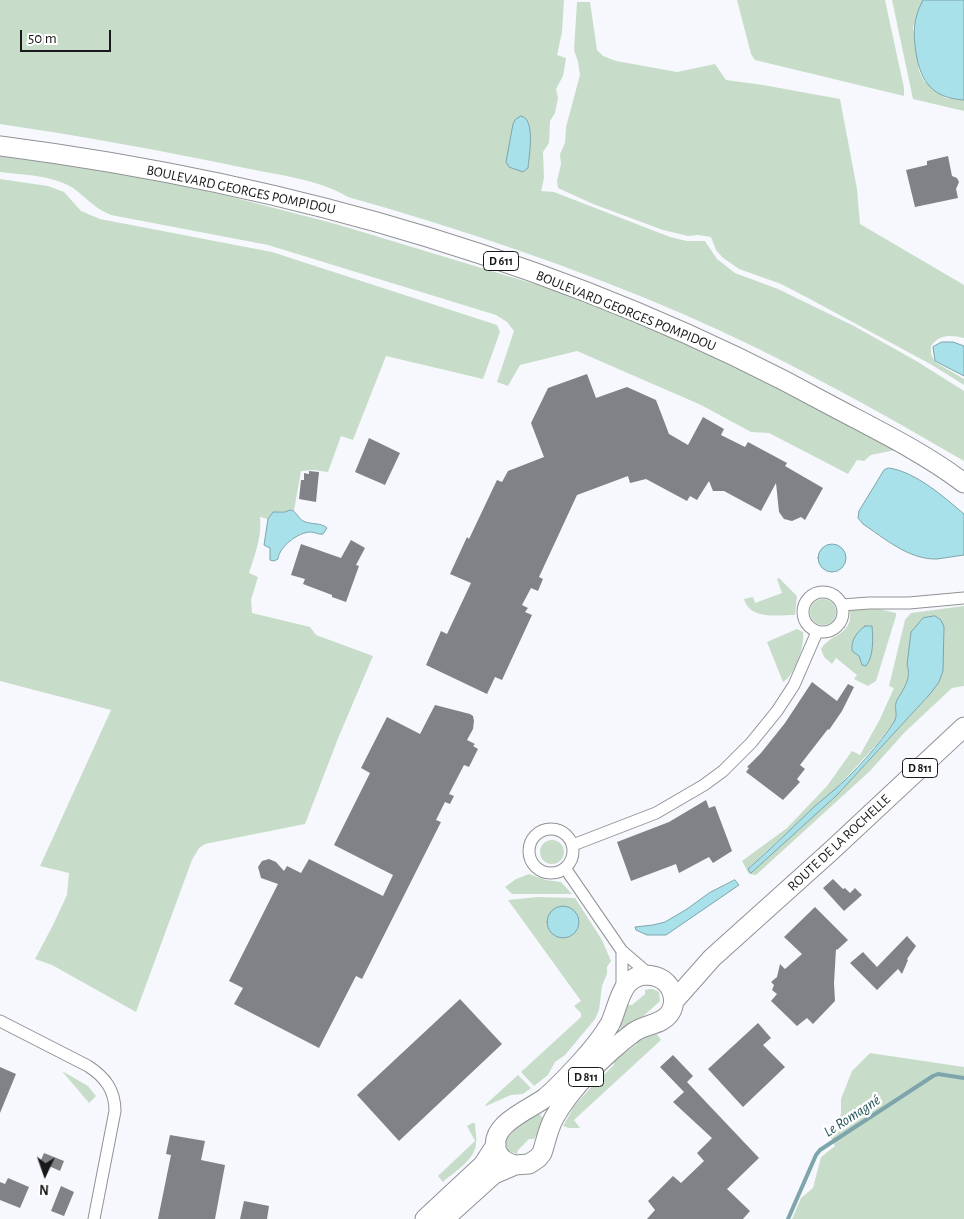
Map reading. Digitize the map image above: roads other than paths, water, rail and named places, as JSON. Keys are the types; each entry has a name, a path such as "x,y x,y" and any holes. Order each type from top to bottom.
{"main road":[{"name":"BOULEVARD GEORGES POMPIDOU","path":"0,138 141,160 268,185 398,220 526,261 643,307 754,356 865,414 964,470"},
{"name":"BOULEVARD GEORGES POMPIDOU","path":"0,146 139,167 267,193 397,228 524,269 648,318 759,368 936,463 964,482"},
{"name":"ROUTE DE LA ROCHELLE","path":"444,1219 488,1179 505,1169 529,1164 538,1158 542,1153 554,1118 578,1086 603,1058 639,1029 657,1023 667,1017 672,1011 674,1001 712,958 831,852 964,727"},
{"name":"ROUTE DE LA ROCHELLE","path":"622,990 633,978 682,972 712,958"},
{"path":"655,976 670,987 674,1001"},
{"name":"D 811","path":"425,1219 483,1165 496,1145 496,1138 502,1126 546,1097 565,1080 597,1043 613,1016 622,990"},
{"path":"496,1145 499,1156 515,1166"}],"street":[{"path":"826,592 838,599 842,605 843,612 840,624 830,631 817,632 811,629 804,620 803,609 807,599 813,595 826,592"},
{"path":"842,605 909,603 964,598"},
{"path":"573,845 656,812 704,785 723,771 751,743 777,711 794,685 817,632"},
{"path":"550,828 565,833 573,845 572,857 565,868 553,873 540,870 531,860 530,845 535,835 545,829 550,828"},
{"path":"565,868 622,951 655,976"},
{"path":"622,951 622,990"},
{"path":"0,1021 88,1066 100,1075 111,1089 115,1101 115,1111 94,1219"}],"water":[{"path":"923,0 964,0 964,100 953,99 937,92 930,87 921,73 916,53 914,32 917,13"},
{"path":"521,116 526,118 530,130 528,168 523,172 509,167 506,162 513,124"},
{"path":"942,342 953,342 964,346 964,376 935,361 933,347"},
{"path":"889,468 909,474 919,480 939,493 964,514 964,555 937,559 917,556 897,547 863,524 858,518 859,511 884,470"},
{"path":"291,510 303,521 327,528 323,534 311,532 295,537 285,545 278,559 270,560 270,548 264,545 268,519 273,512"},
{"path":"832,544 842,548 846,558 842,568 832,572 822,568 818,558 822,548"},
{"path":"935,616 941,620 944,627 943,671 939,682 837,795 751,873 748,869 849,776 874,749 888,730 895,719 897,700 908,679 907,665 911,632 923,618"},
{"path":"865,626 872,626 873,636 872,652 866,666 862,665 859,656 852,651 852,643 855,637"},
{"path":"735,880 739,885 666,935 647,935 636,930 635,927 665,922 709,893"},
{"path":"563,906 575,910 579,922 575,934 563,938 551,934 547,922 551,910"}],"waterway":[{"name":"Le Romagné","path":"788,1219 816,1155 820,1150 933,1076 938,1074 964,1078"}]}
